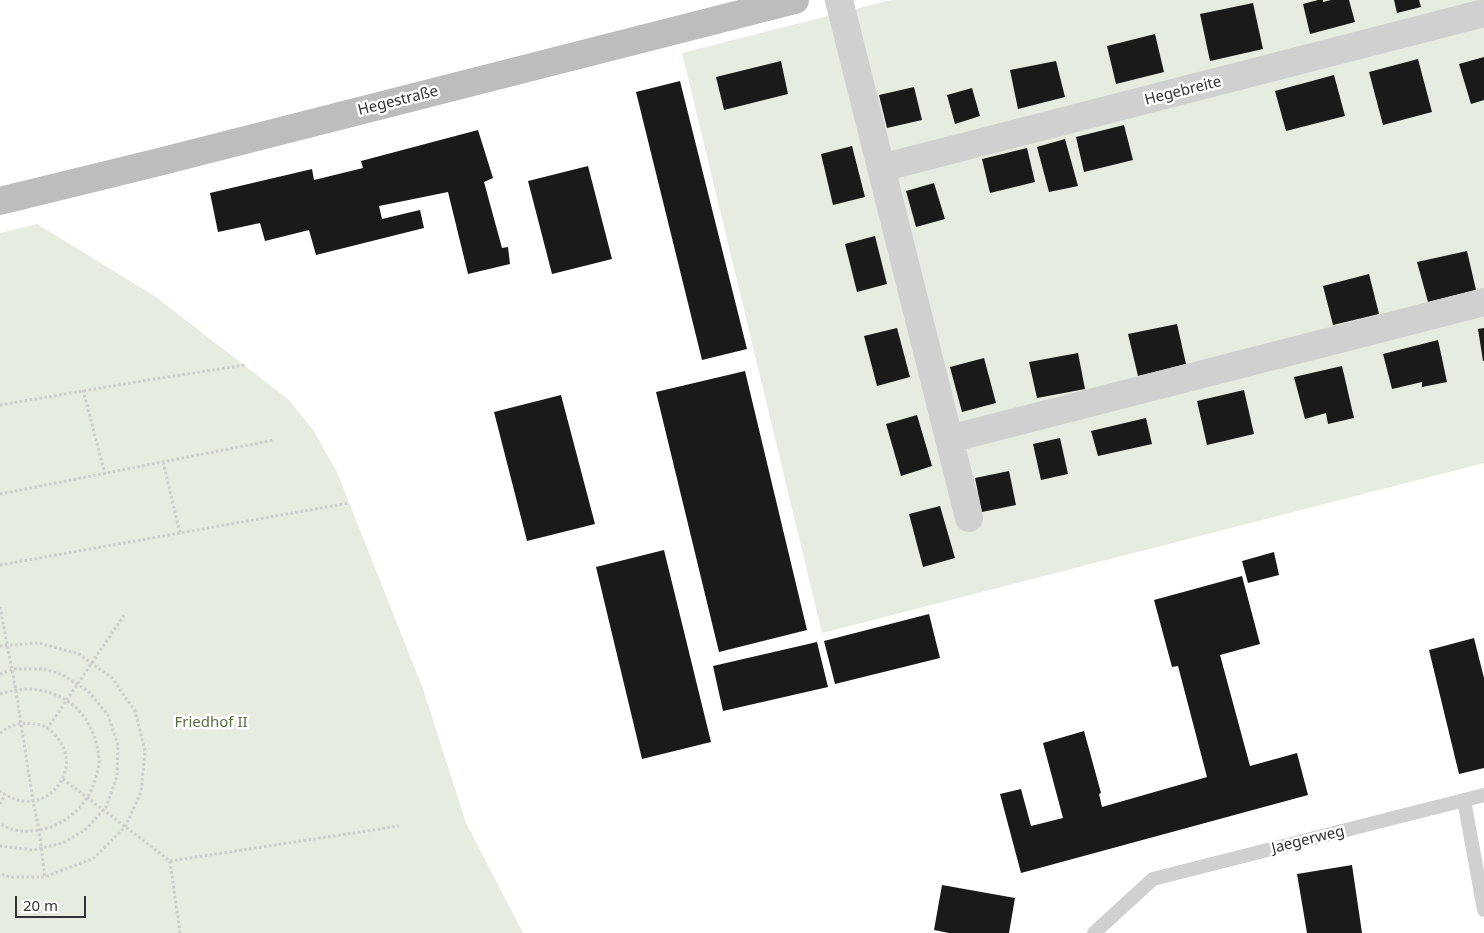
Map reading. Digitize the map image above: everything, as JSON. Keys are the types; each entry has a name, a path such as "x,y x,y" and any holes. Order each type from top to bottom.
{"street":[{"name":"Hegestraße","path":"0,201 795,0"},
{"path":"839,0 969,518"},
{"name":"Hegebreite","path":"881,168 1484,13"},
{"path":"949,439 1484,302"}],"lane":[{"name":"Jaegerweg","path":"1094,933 1153,879 1484,795"},
{"path":"1464,800 1484,910"}],"path":[{"path":"0,405 83,390 245,366"},
{"path":"83,390 104,474"},
{"path":"0,494 274,440"},
{"path":"163,462 180,533"},
{"path":"0,565 349,504"},
{"path":"0,607 16,691 45,877"},
{"path":"47,729 124,614"},
{"path":"0,646 39,643 79,654 92,663 112,678 135,711 145,751 141,792 125,826 94,858 45,877 10,877 0,874"},
{"path":"0,674 12,670 44,670 61,674 78,684 88,691 108,715 118,745 117,777 106,807 85,830 63,844 33,850 0,846"},
{"path":"0,694 26,689 43,690 67,700 84,716 96,738 99,762 94,786 87,798 81,807 62,823 39,830 14,830 0,824"},
{"path":"0,733 13,725 21,723 27,722 40,725 59,739 65,752 66,766 63,779 55,790 43,798 23,802 10,798 0,791"},
{"path":"63,779 170,861 180,933"},
{"path":"0,804 6,795"},
{"path":"170,861 398,826"}],"green space":[{"path":"891,0 1484,0 1484,463 822,633 682,53"},
{"name":"Friedhof II","path":"37,224 156,297 289,400 313,430 337,472 423,689 466,823 523,933 0,933 0,233"}],"building":[{"path":"1323,0 1323,2 1349,0 1355,22 1310,34 1303,4"},
{"path":"1394,0 1419,0 1421,7 1397,13"},
{"path":"1253,3 1263,49 1210,61 1200,14"},
{"path":"1155,34 1164,72 1116,84 1107,46"},
{"path":"1484,57 1484,100 1471,104 1459,64"},
{"path":"1418,59 1432,112 1383,125 1369,72"},
{"path":"781,61 788,94 724,110 716,77"},
{"path":"1056,61 1065,97 1018,109 1010,70"},
{"path":"1334,75 1345,116 1286,131 1275,91"},
{"path":"680,81 747,349 702,360 636,92"},
{"path":"914,87 922,120 887,128 879,95"},
{"path":"972,88 980,116 955,124 947,95"},
{"path":"1124,125 1133,160 1084,172 1076,137"},
{"path":"478,130 493,178 484,182 502,248 508,247 510,264 468,274 448,192 379,206 382,219 420,210 424,228 316,255 309,230 265,241 260,223 218,232 210,193 312,169 314,180 363,168 361,161"},
{"path":"1065,139 1078,186 1049,192 1037,147"},
{"path":"852,146 865,197 833,205 821,154"},
{"path":"1027,148 1035,182 990,193 982,159"},
{"path":"588,166 612,259 552,274 528,181"},
{"path":"934,183 945,219 916,227 906,191"},
{"path":"875,236 887,284 857,292 845,244"},
{"path":"1467,251 1476,290 1428,302 1417,262"},
{"path":"1369,274 1379,314 1333,325 1323,286"},
{"path":"1177,324 1186,364 1138,376 1128,334"},
{"path":"897,328 910,377 877,386 864,336"},
{"path":"1484,328 1484,361 1483,361 1478,329"},
{"path":"1438,340 1447,382 1422,387 1422,382 1392,389 1383,354"},
{"path":"1078,353 1085,389 1037,398 1029,362"},
{"path":"984,358 996,403 962,412 950,367"},
{"path":"1342,366 1354,418 1328,424 1326,413 1305,419 1294,377"},
{"path":"745,371 807,630 719,652 656,392"},
{"path":"1244,390 1254,434 1207,445 1197,401"},
{"path":"561,395 595,524 527,541 494,412"},
{"path":"917,415 932,466 901,476 886,424"},
{"path":"1146,418 1152,444 1098,456 1091,431"},
{"path":"1060,438 1068,474 1041,480 1033,444"},
{"path":"1009,471 1016,505 982,512 975,478"},
{"path":"940,506 955,558 923,567 909,514"},
{"path":"664,550 711,742 642,759 596,567"},
{"path":"1274,552 1279,575 1248,583 1242,561"},
{"path":"1242,576 1260,644 1220,655 1250,766 1297,753 1308,795 1021,873 1000,794 1021,789 1031,826 1063,818 1043,743 1084,731 1101,793 1099,794 1102,807 1207,777 1178,666 1172,667 1154,600"},
{"path":"929,614 940,658 835,684 824,641"},
{"path":"1474,638 1484,678 1484,768 1459,774 1429,650"},
{"path":"817,642 828,687 723,711 713,666"},
{"path":"1352,865 1362,933 1307,933 1297,874"},
{"path":"942,885 1015,898 1009,933 949,933 934,930"}]}
